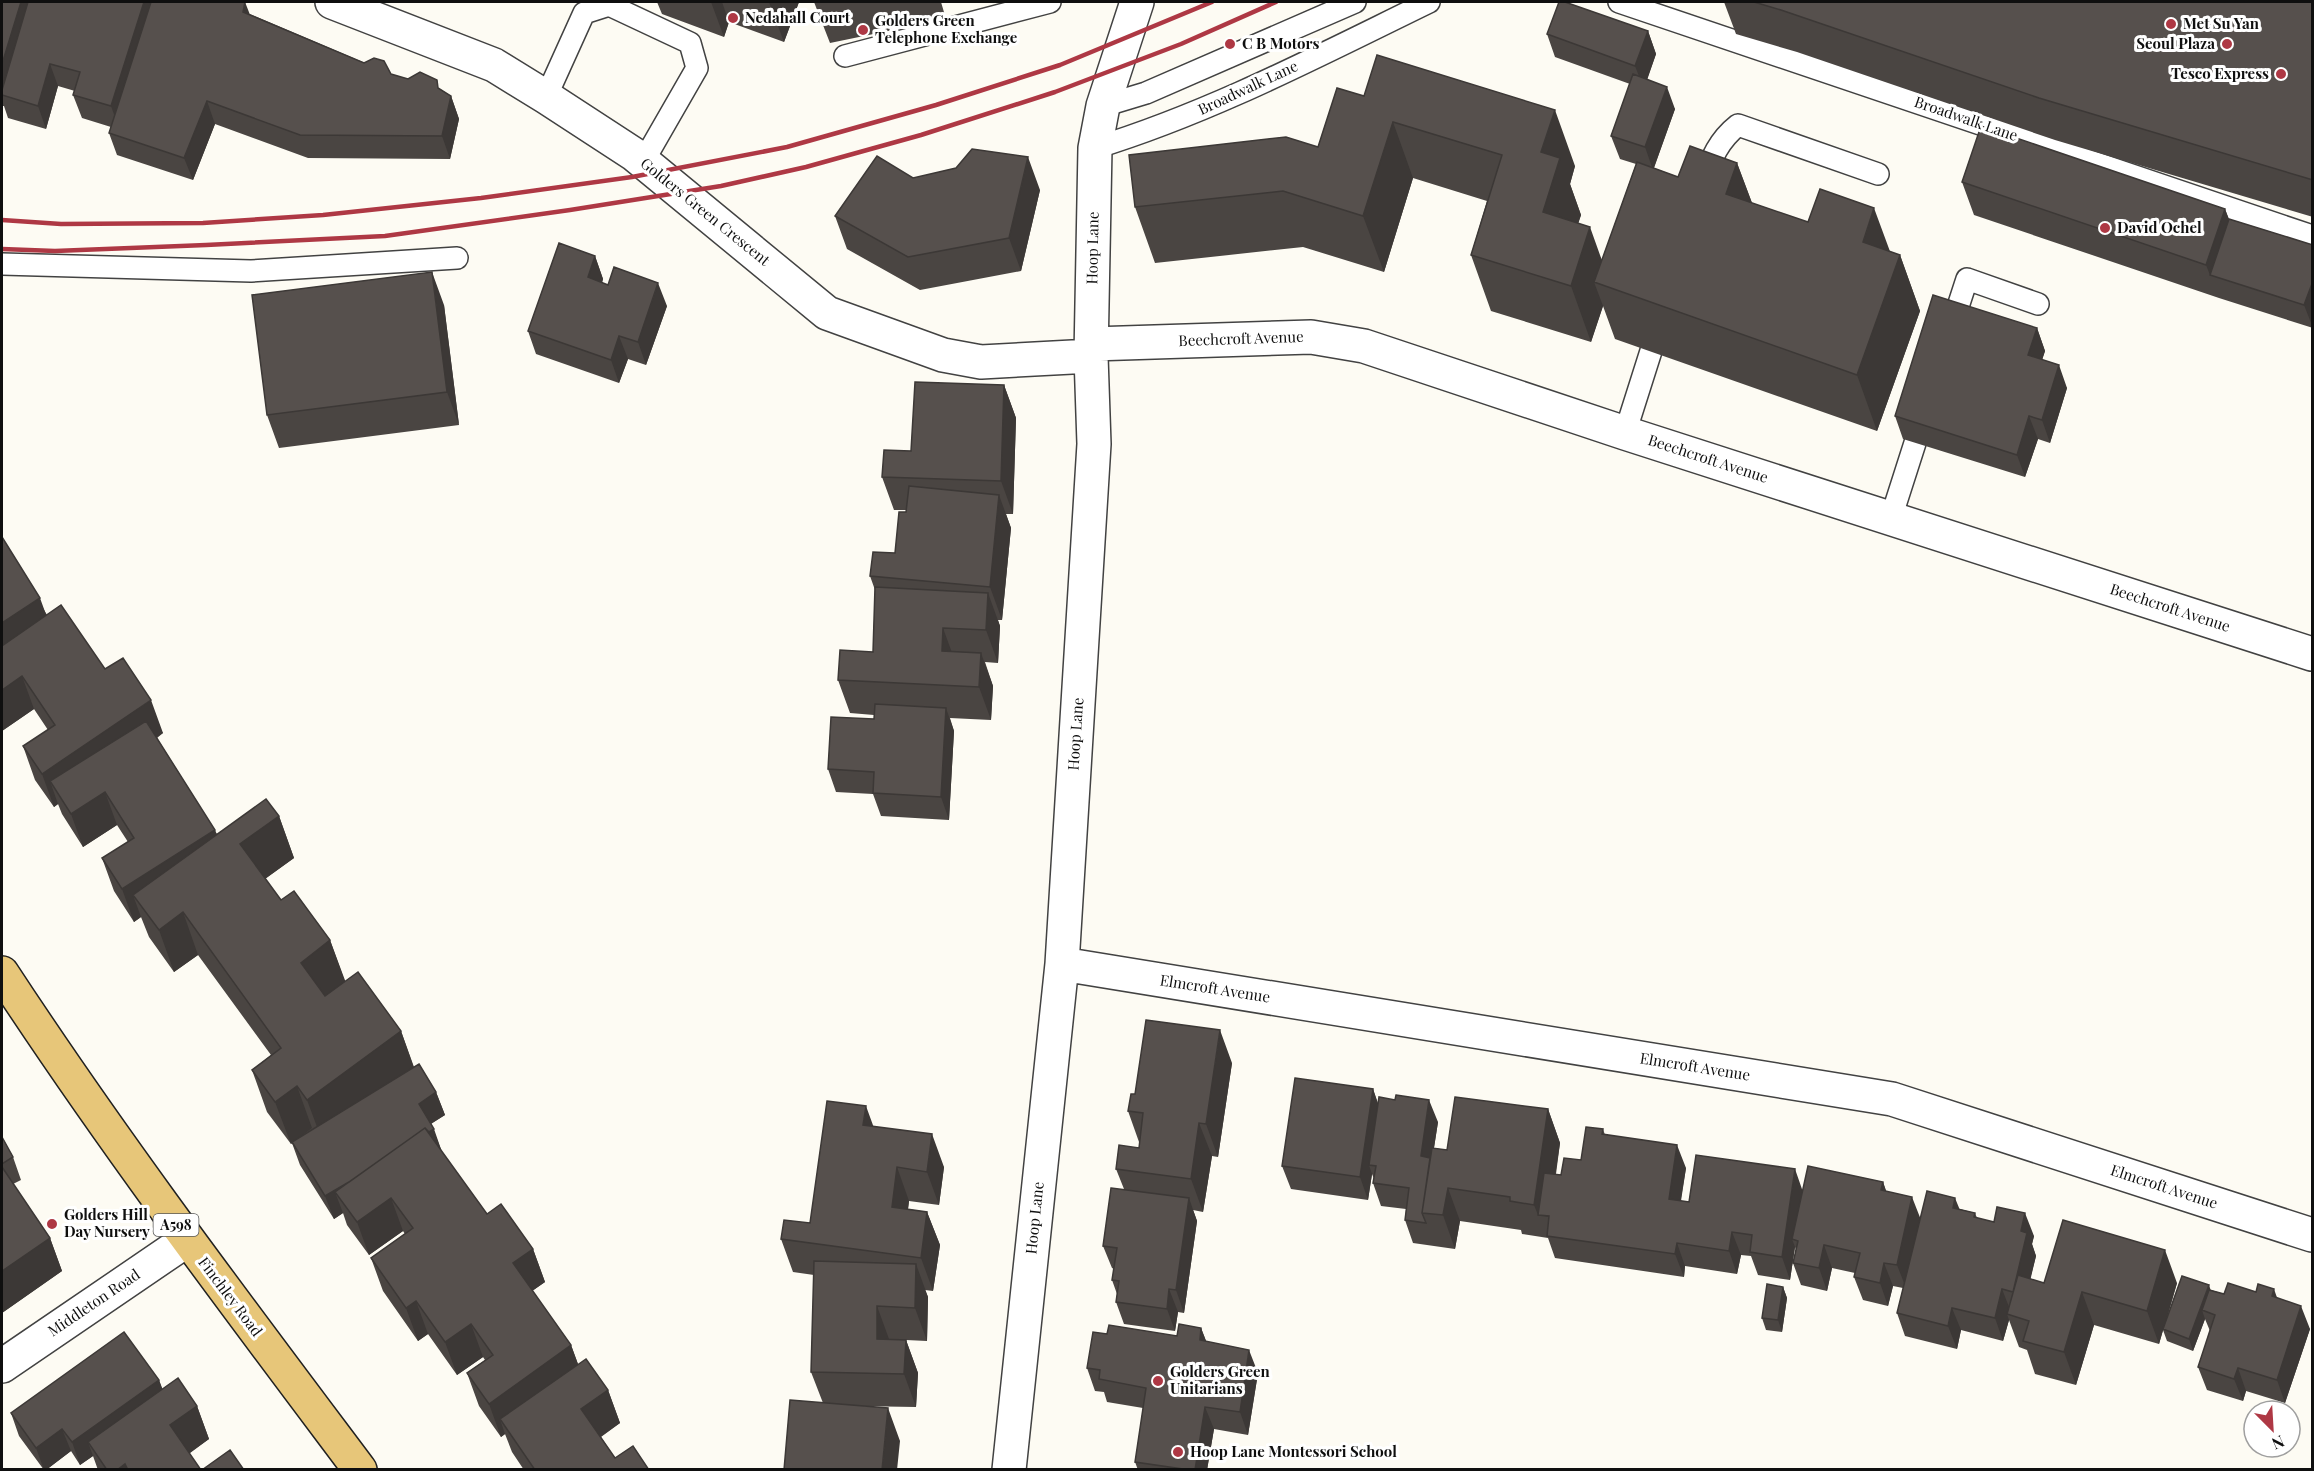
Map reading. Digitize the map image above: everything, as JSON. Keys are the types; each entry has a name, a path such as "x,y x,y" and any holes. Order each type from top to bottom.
{"main road":[{"name":"Finchley Road","path":"2,973 42,1034 187,1240 360,1470"}],"street":[{"name":"Golders Green Crescent","path":"332,2 494,65 546,97 643,162 827,313 943,355 981,362 1092,350"},
{"name":"Hoop Lane","path":"1009,1470 1062,964 1094,444 1092,350 1095,148 1103,106 1137,2"},
{"name":"Beechcroft Avenue","path":"1092,350 1311,337 1353,344 2313,654"},
{"name":"Elmcroft Avenue","path":"1062,964 1892,1099 2313,1235"},
{"name":"Middleton Road","path":"2,1366 187,1240"}],"lane":[{"path":"845,56 1050,2"},
{"path":"1103,106 1146,93 1355,2"},
{"name":"Broadwalk Lane","path":"1095,148 1142,134 1230,98 1429,2"},
{"name":"Broadwalk Lane","path":"1619,2 2313,236"},
{"path":"546,97 584,13 609,5 690,43 697,68 643,162"},
{"path":"1699,197 1712,154 1726,134 1738,125 1878,174"},
{"path":"2,264 251,271 457,258"},
{"path":"1953,322 1967,279 2038,304"},
{"path":"1625,433 1650,351"},
{"path":"1891,518 1915,442"}],"building":[{"path":"2,2 21,2 2,64"},
{"path":"28,2 144,2 111,106 73,95 80,72 50,64 38,106 2,95"},
{"path":"151,2 245,2 243,12 364,63 374,58 384,61 391,74 408,79 420,72 437,80 438,88 451,96 442,136 300,135 207,101 184,158 109,133"},
{"path":"1559,2 1565,2 1648,31 1635,66 1547,34"},
{"path":"1754,2 2313,2 2313,180 2039,98"},
{"path":"1377,55 1555,110 1541,152 1560,158 1543,212 1590,227 1571,286 1471,255 1502,155 1393,122 1363,216 1283,191 1135,207 1129,155 1286,137 1318,147 1337,88 1364,96"},
{"path":"1633,74 1667,87 1645,147 1611,136"},
{"path":"1981,126 2225,209 2206,265 1962,182"},
{"path":"1690,146 1737,163 1726,194 1808,222 1820,189 1874,208 1863,242 1900,255 1857,375 1594,282 1637,162 1678,177"},
{"path":"972,149 1028,157 1009,238 908,257 835,216 877,156 913,178 956,168"},
{"path":"2229,219 2313,245 2313,281 2304,305 2210,275"},
{"path":"559,243 595,256 588,277 608,285 614,267 658,283 638,342 619,336 611,360 528,331"},
{"path":"432,272 447,392 267,415 252,295"},
{"path":"1933,295 2037,328 2028,355 2059,365 2042,420 2029,416 2017,455 1895,416"},
{"path":"915,382 1004,385 1001,481 882,477 884,450 911,451"},
{"path":"909,486 999,495 990,587 870,576 873,552 895,553 899,512 906,512"},
{"path":"2,537 40,598 2,623"},
{"path":"875,587 988,593 986,630 943,628 942,651 981,653 979,687 838,680 840,650 873,652"},
{"path":"61,605 105,669 123,658 151,700 42,774 23,746 55,725 22,676 2,690 2,646"},
{"path":"875,704 946,708 941,797 873,793 874,772 828,769 831,717 874,719"},
{"path":"146,721 215,830 122,889 102,858 134,838 105,792 71,814 50,781"},
{"path":"266,799 279,816 240,844 281,900 294,891 330,940 301,963 325,996 358,972 401,1031 307,1100 297,1086 275,1102 252,1070 281,1048 183,912 159,930 133,895"},
{"path":"1146,1020 1220,1030 1206,1124 1199,1123 1191,1179 1116,1169 1119,1145 1139,1148 1143,1113 1128,1111 1131,1094 1135,1094"},
{"path":"419,1064 436,1092 419,1104 434,1129 429,1132 425,1128 349,1182 325,1196 292,1142"},
{"path":"1295,1078 1373,1089 1360,1177 1282,1166"},
{"path":"1396,1095 1429,1100 1421,1156 1430,1158 1422,1213 1426,1223 1405,1220 1409,1188 1373,1183 1376,1166 1369,1165 1379,1097 1395,1100"},
{"path":"1455,1097 1548,1109 1534,1205 1510,1201 1510,1197 1448,1188 1443,1215 1422,1213 1432,1148 1447,1150"},
{"path":"827,1101 866,1106 863,1125 932,1134 927,1172 897,1167 892,1207 927,1212 921,1258 781,1239 784,1220 810,1223"},
{"path":"1586,1127 1603,1129 1602,1134 1677,1145 1669,1199 1689,1202 1696,1155 1795,1169 1782,1257 1750,1252 1752,1235 1732,1232 1729,1251 1677,1243 1675,1254 1547,1236 1549,1216 1538,1215 1544,1173 1561,1175 1564,1158 1581,1160"},
{"path":"425,1128 487,1214 501,1204 533,1249 513,1263 571,1345 489,1404 467,1373 493,1355 471,1324 445,1342 416,1301 406,1308 371,1258 413,1228 391,1198 357,1222 335,1192"},
{"path":"2,1137 13,1157 2,1164"},
{"path":"1808,1166 1883,1182 1881,1190 1912,1197 1897,1265 1884,1263 1880,1283 1854,1277 1860,1253 1824,1245 1819,1268 1793,1263 1798,1241 1792,1239"},
{"path":"2,1167 50,1238 2,1271"},
{"path":"1111,1188 1189,1198 1176,1290 1169,1289 1167,1309 1116,1302 1119,1281 1112,1280 1117,1248 1103,1246"},
{"path":"1927,1191 1955,1198 1953,1208 1975,1213 1974,1217 1994,1222 1997,1207 2025,1213 2021,1231 2027,1233 2013,1292 2002,1289 1995,1318 1952,1308 1948,1326 1897,1313"},
{"path":"2063,1220 2165,1250 2147,1311 2082,1292 2064,1352 2023,1341 2029,1321 2007,1314 2018,1275 2044,1283"},
{"path":"814,1261 916,1264 915,1308 877,1306 877,1339 906,1340 904,1374 811,1372"},
{"path":"2182,1276 2209,1285 2189,1339 2163,1329"},
{"path":"2228,1283 2256,1292 2258,1284 2274,1289 2272,1296 2301,1306 2277,1380 2238,1368 2234,1379 2198,1367 2215,1315 2202,1310 2209,1290 2224,1294"},
{"path":"1767,1284 1783,1287 1778,1320 1762,1318"},
{"path":"1179,1324 1201,1328 1200,1340 1249,1350 1240,1412 1205,1407 1195,1470 1135,1462 1146,1388 1099,1379 1100,1370 1087,1368 1093,1332 1107,1334 1109,1325 1177,1336"},
{"path":"124,1332 159,1380 72,1442 62,1429 36,1448 11,1413"},
{"path":"586,1359 608,1390 581,1409 615,1458 633,1446 649,1470 535,1470 500,1419"},
{"path":"178,1378 197,1406 170,1425 201,1470 128,1470 125,1464 117,1470 107,1470 88,1442"},
{"path":"790,1400 888,1408 882,1470 784,1470"},
{"path":"230,1450 244,1470 202,1470"}],"railway":[{"path":"2,220 61,224 203,223 323,215 481,198 632,177 787,147 936,105 1060,65 1212,2"},
{"path":"2,249 55,251 385,236 721,186 806,167 921,135 1055,92 1181,44 1276,2"}],"place":[{"name":"Nedahall Court","path":"733,18"},
{"name":"Met Su Yan","path":"2171,24"},
{"name":"Golders Green Telephone Exchange","path":"863,30"},
{"name":"C B Motors","path":"1230,44"},
{"name":"Seoul Plaza","path":"2227,44"},
{"name":"Tesco Express","path":"2281,74"},
{"name":"David Ochel","path":"2105,228"},
{"name":"Golders Hill Day Nursery","path":"52,1224"},
{"name":"Golders Green Unitarians","path":"1158,1381"},
{"name":"Hoop Lane Montessori School","path":"1178,1452"}]}
